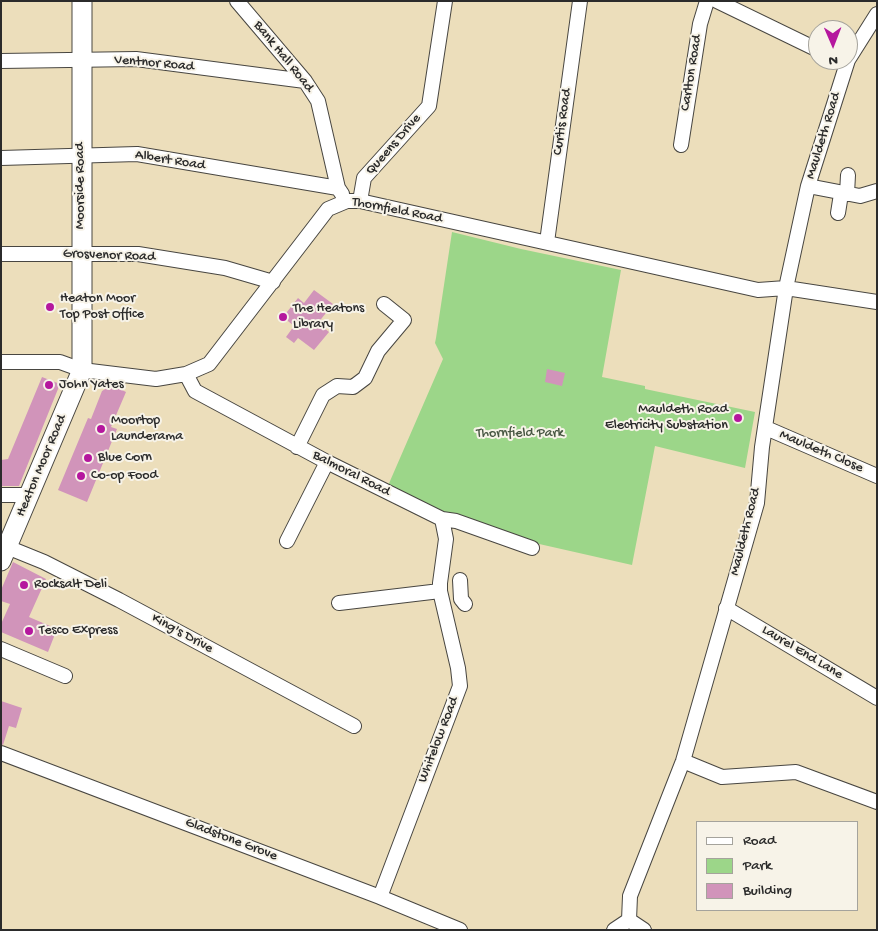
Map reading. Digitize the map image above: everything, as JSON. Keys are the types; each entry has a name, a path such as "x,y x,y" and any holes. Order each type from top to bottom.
{"main road":[{"name":"Moorside Road","path":"82,1 82,370"},
{"name":"Heaton Moor Road","path":"4,554 82,370"}],"street":[{"name":"Bank Hall Road","path":"237,1 305,82 318,101 338,188 353,201"},
{"name":"Queens Drive","path":"353,201 364,178 429,106 446,1"},
{"name":"Curtis Road","path":"547,242 580,1"},
{"name":"Carlton Road","path":"681,145 700,24 707,1"},
{"path":"717,1 808,45"},
{"name":"Mauldeth Road","path":"858,42 877,14"},
{"name":"Ventnor Road","path":"1,61 136,59 305,82"},
{"name":"Mauldeth Road","path":"629,920 630,896 683,761 757,503 762,447 786,288 808,186 842,70"},
{"name":"Albert Road","path":"1,158 137,154 338,188"},
{"path":"838,213 848,175"},
{"path":"808,186 860,196 877,191"},
{"name":"Thornfield Road","path":"1,362 60,362 82,370 156,379 186,374 209,364 328,209 353,201 547,242 758,290 786,288 877,302"},
{"name":"Grosvenor Road","path":"1,254 138,254 225,268 273,282"},
{"path":"297,447 323,395 337,386 353,387 365,378 378,351 404,320 384,304"},
{"name":"Balmoral Road","path":"186,374 195,391 297,447 442,519 456,520 532,548"},
{"name":"Mauldeth Close","path":"766,428 877,476"},
{"path":"287,541 327,462"},
{"path":"1,495 28,495"},
{"name":"Whitelow Road","path":"380,897 460,686 458,668 441,593 440,583 446,539 442,519"},
{"name":"King's Drive","path":"4,554 44,562 354,726"},
{"path":"339,603 441,593 463,600 460,580"},
{"name":"Laurel End Lane","path":"726,608 877,698"},
{"path":"1,649 65,676"},
{"name":"Gladstone Grove","path":"1,753 380,897 460,930"},
{"path":"683,761 722,777 796,772 877,802"},
{"path":"614,930 629,920 644,930"}],"green space":[{"name":"Thornfield Park","path":"452,232 621,270 602,377 645,386 645,389 755,412 745,468 655,446 632,565 526,541 468,522 387,488 443,359 435,343"}],"building":[{"path":"314,290 333,304 318,323 329,332 314,350 298,338 294,343 286,337 294,326 283,317 298,298 304,303"},
{"path":"547,369 565,373 562,386 545,382"},
{"path":"42,377 60,384 19,486 1,486 1,460 8,459"},
{"path":"116,387 126,392 111,427 117,429 87,502 58,490 88,418 91,419 102,391 107,388"},
{"path":"13,562 46,579 29,617 57,629 48,652 1,632 1,624 10,604 1,601 1,590"},
{"path":"1,701 22,708 16,728 9,726 3,745 1,744"}],"place":[{"name":"Heaton Moor Top Post Office","path":"50,307"},
{"name":"The Heatons Library","path":"283,317"},
{"name":"John Yates","path":"49,385"},
{"name":"Mauldeth Road Electricity Substation","path":"738,418"},
{"name":"Moortop Launderama","path":"101,429"},
{"name":"Blue Corn","path":"88,458"},
{"name":"Co-op Food","path":"81,476"},
{"name":"Rocksalt Deli","path":"24,585"},
{"name":"Tesco Express","path":"29,631"}]}
